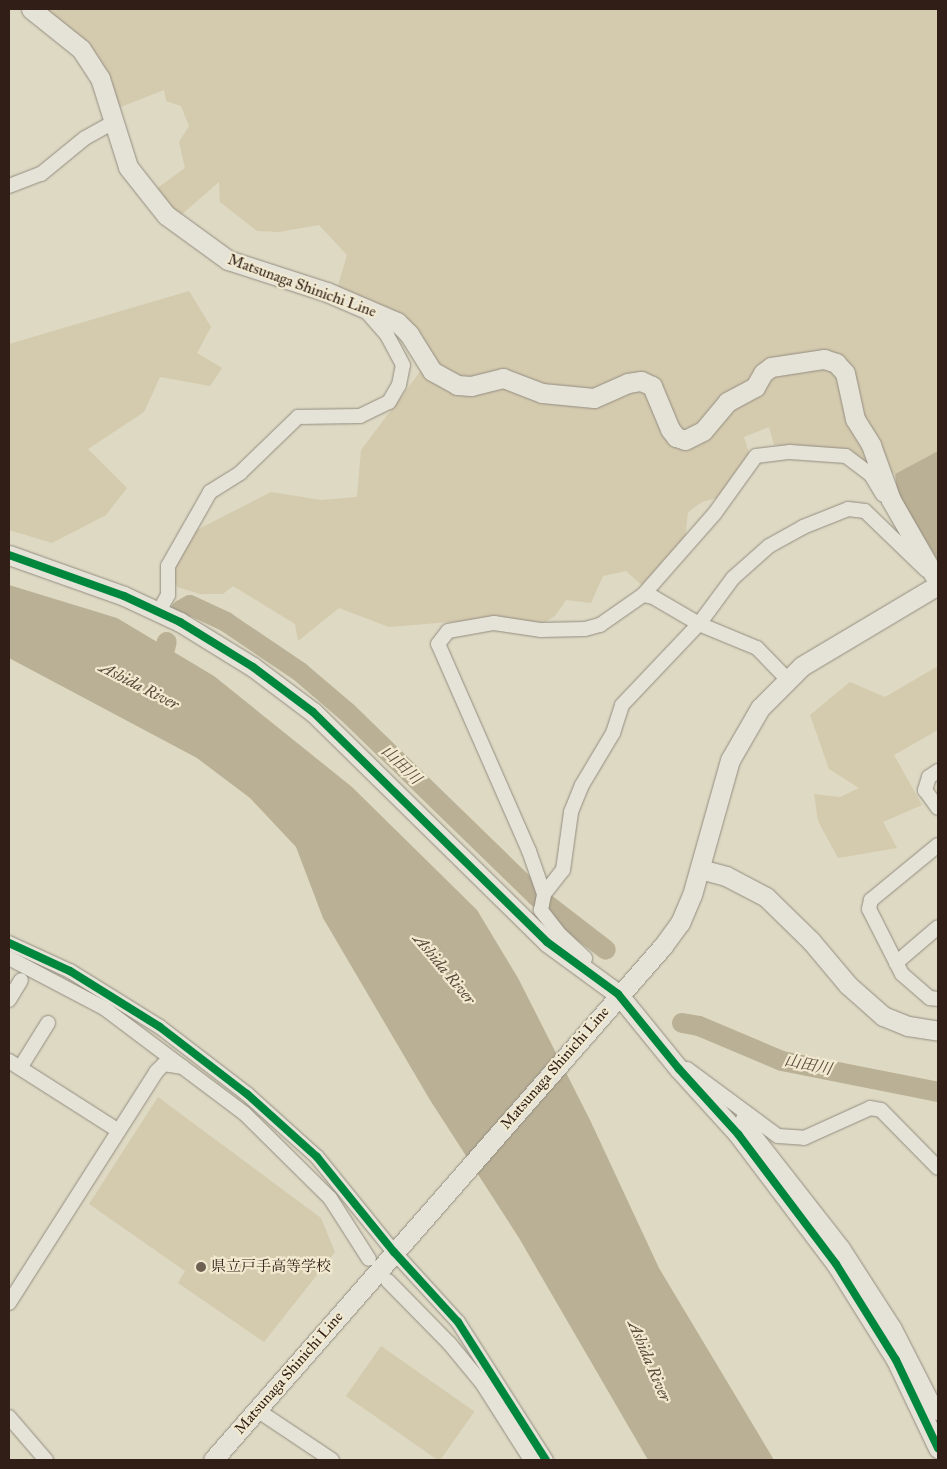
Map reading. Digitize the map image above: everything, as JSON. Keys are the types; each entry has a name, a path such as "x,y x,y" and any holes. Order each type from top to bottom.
{"main road":[{"name":"Matsunaga Shinichi Line","path":"31,9 81,49 100,78 128,167 166,215 195,239 228,260 327,292 397,322 409,334 432,371 457,385 471,386 503,378 542,393 594,398 628,383 641,381 652,386 670,429 676,438 685,440 703,431 727,402 755,387 763,373 771,367 824,359 836,363 845,372 855,419 871,445 891,500 938,583 802,666 760,708 730,760 713,813 700,868 680,923 646,968 618,994 213,1460"},
{"path":"9,555 124,596 180,622 253,667 313,712 547,942 618,994 679,1069 744,1142 836,1264 896,1360 938,1448"},
{"path":"700,868 726,876 766,897 811,941 860,996 883,1016 908,1026 938,1031"}],"street":[{"path":"9,186 41,174 85,138 114,122"},
{"path":"158,613 168,595 168,566 210,492 240,473 298,416 360,416 389,402 399,385 403,365 387,335 364,308"},
{"path":"544,894 529,851 438,644 448,631 494,622 541,630 585,629 600,625 643,595 716,513 756,456 790,452 846,456 860,464 871,474 882,494 891,500"},
{"path":"582,968 585,958 561,936 541,910 544,894 563,870 571,812 582,784 613,733 622,705 699,624 733,578 769,546 848,509 865,511 876,519 938,583"},
{"path":"643,595 653,597 699,624 757,648 787,679"},
{"path":"938,771 929,777 926,790 938,808"},
{"path":"938,845 871,900 869,909 902,974 930,998 938,999"},
{"path":"896,963 938,927"},
{"path":"9,943 70,971 160,1027 247,1094 317,1157 398,1248 458,1322 546,1460"},
{"path":"9,958 104,1008 187,1068 244,1114 330,1198 369,1259"},
{"path":"9,1000 21,980"},
{"path":"48,1024 14,1065 119,1131"},
{"path":"9,1303 164,1064 187,1068 242,1097 247,1094"},
{"path":"679,1069 686,1068 778,1136 804,1138 870,1108 881,1110 938,1168"},
{"path":"745,1112 744,1120 843,1248 894,1326 938,1413"},
{"path":"388,1281 449,1343 482,1383 531,1460"},
{"path":"256,1410 332,1460"},
{"path":"9,1417 46,1460"},
{"path":"533,1438 530,1442 535,1460"}],"shaded area":[{"path":"44,9 938,9 938,451 895,474 829,448 774,445 769,427 744,437 751,459 724,496 702,502 688,512 685,540 644,587 626,571 603,576 591,603 566,600 555,616 539,626 487,619 389,627 339,608 298,641 295,624 233,586 223,594 200,594 177,587 172,573 193,532 271,492 321,500 357,497 361,450 422,369 438,376 426,342 389,309 337,289 347,255 319,225 279,232 257,231 220,202 219,182 180,216 152,192 185,168 179,142 189,126 181,106 166,101 164,90 118,108"},
{"path":"189,291 211,327 197,353 222,368 210,386 160,377 144,412 88,449 127,488 106,515 52,543 9,530 9,344"},
{"path":"938,666 938,730 894,755 922,805 883,822 897,848 838,858 818,821 814,794 840,797 859,788 829,769 810,715 850,682 885,697"},
{"path":"158,1097 321,1218 335,1252 264,1342 178,1283 185,1271 89,1204"},
{"path":"381,1346 474,1411 440,1460 437,1460 346,1396"}],"water":[{"path":"938,451 938,561 897,492 895,474"},
{"name":"Ashida River","path":"9,585 117,618 214,676 352,787 477,910 518,978 590,1120 659,1268 774,1460 648,1460 519,1238 430,1100 323,918 296,847 250,798 197,758 9,658"}],"waterway":[{"name":"山田川","path":"181,610 190,605 226,622 300,672 348,713 536,896 606,950"},
{"name":"山田川","path":"159,673 167,642"},
{"name":"山田川","path":"682,1023 699,1026 782,1061 938,1092"}],"cycle path":[{"path":"9,555 124,596 180,622 253,667 313,712 547,942 618,994 679,1069 738,1134 836,1264 896,1360 938,1448"},
{"path":"9,943 70,971 160,1027 247,1094 317,1157 394,1252 458,1322 546,1460"}],"place":[{"name":"県立戸手高等学校","path":"201,1267"}]}
